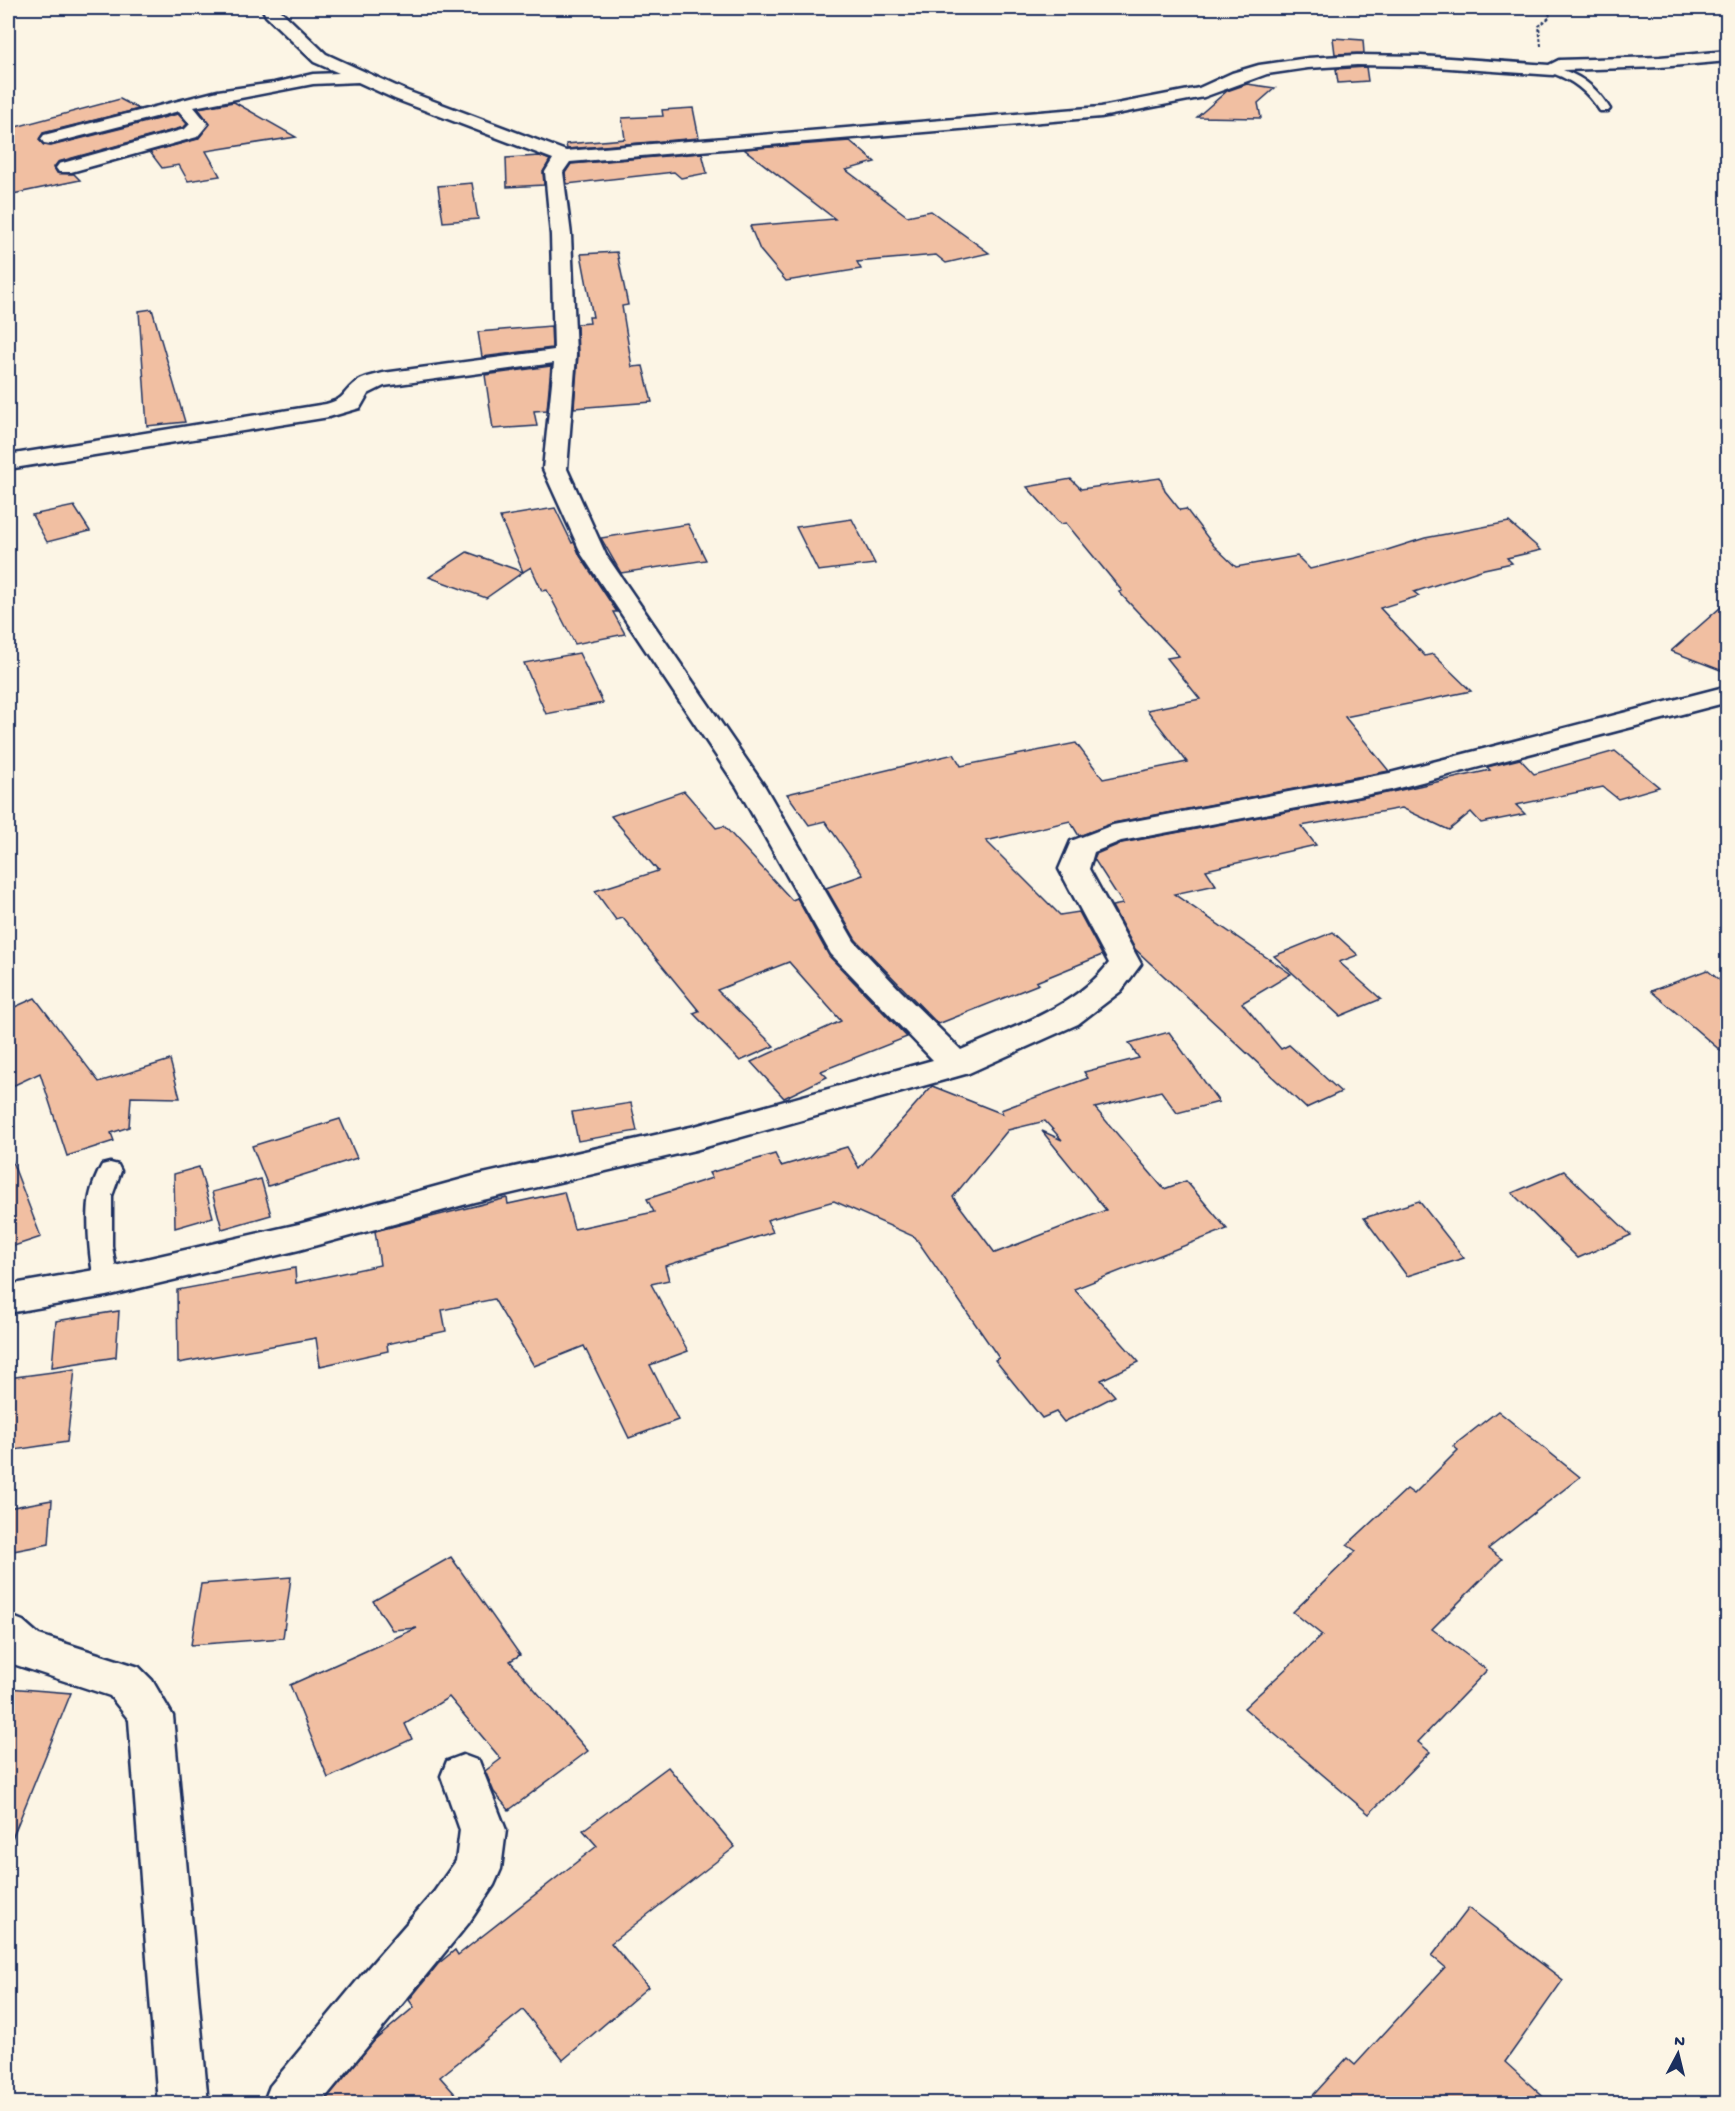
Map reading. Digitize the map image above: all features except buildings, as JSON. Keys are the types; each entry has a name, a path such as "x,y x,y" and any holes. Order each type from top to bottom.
{"street":[{"path":"270,8 272,13 320,58 365,76 401,95 564,157 1101,112 1204,92 1256,72 1308,63 1357,60 1422,61 1553,70 1559,65 1660,62 1728,56"},
{"path":"50,139 218,96 274,88 313,78 365,76"},
{"path":"65,168 191,133 199,124 183,105"},
{"path":"564,157 554,172 561,235 565,355 555,469 594,555 751,787 842,947 889,998 957,1065"},
{"path":"8,462 329,410 352,403 358,390 364,384 382,380 565,355"},
{"path":"8,1299 106,1282 299,1237 474,1189 695,1138 957,1065 1067,1016 1110,984 1125,964 1074,869 1081,847 1113,834 1391,781 1728,694"},
{"path":"8,1634 25,1650 124,1681 137,1694 151,1716 183,2103"},
{"path":"288,2103 451,1908 478,1869 483,1830 463,1776"}],"lane":[{"path":"1553,70 1572,76 1586,84 1604,109"},
{"path":"106,1282 101,1246 101,1196 110,1171"}],"path":[{"path":"1548,8 1550,17 1539,26 1539,39 1553,70"}]}
